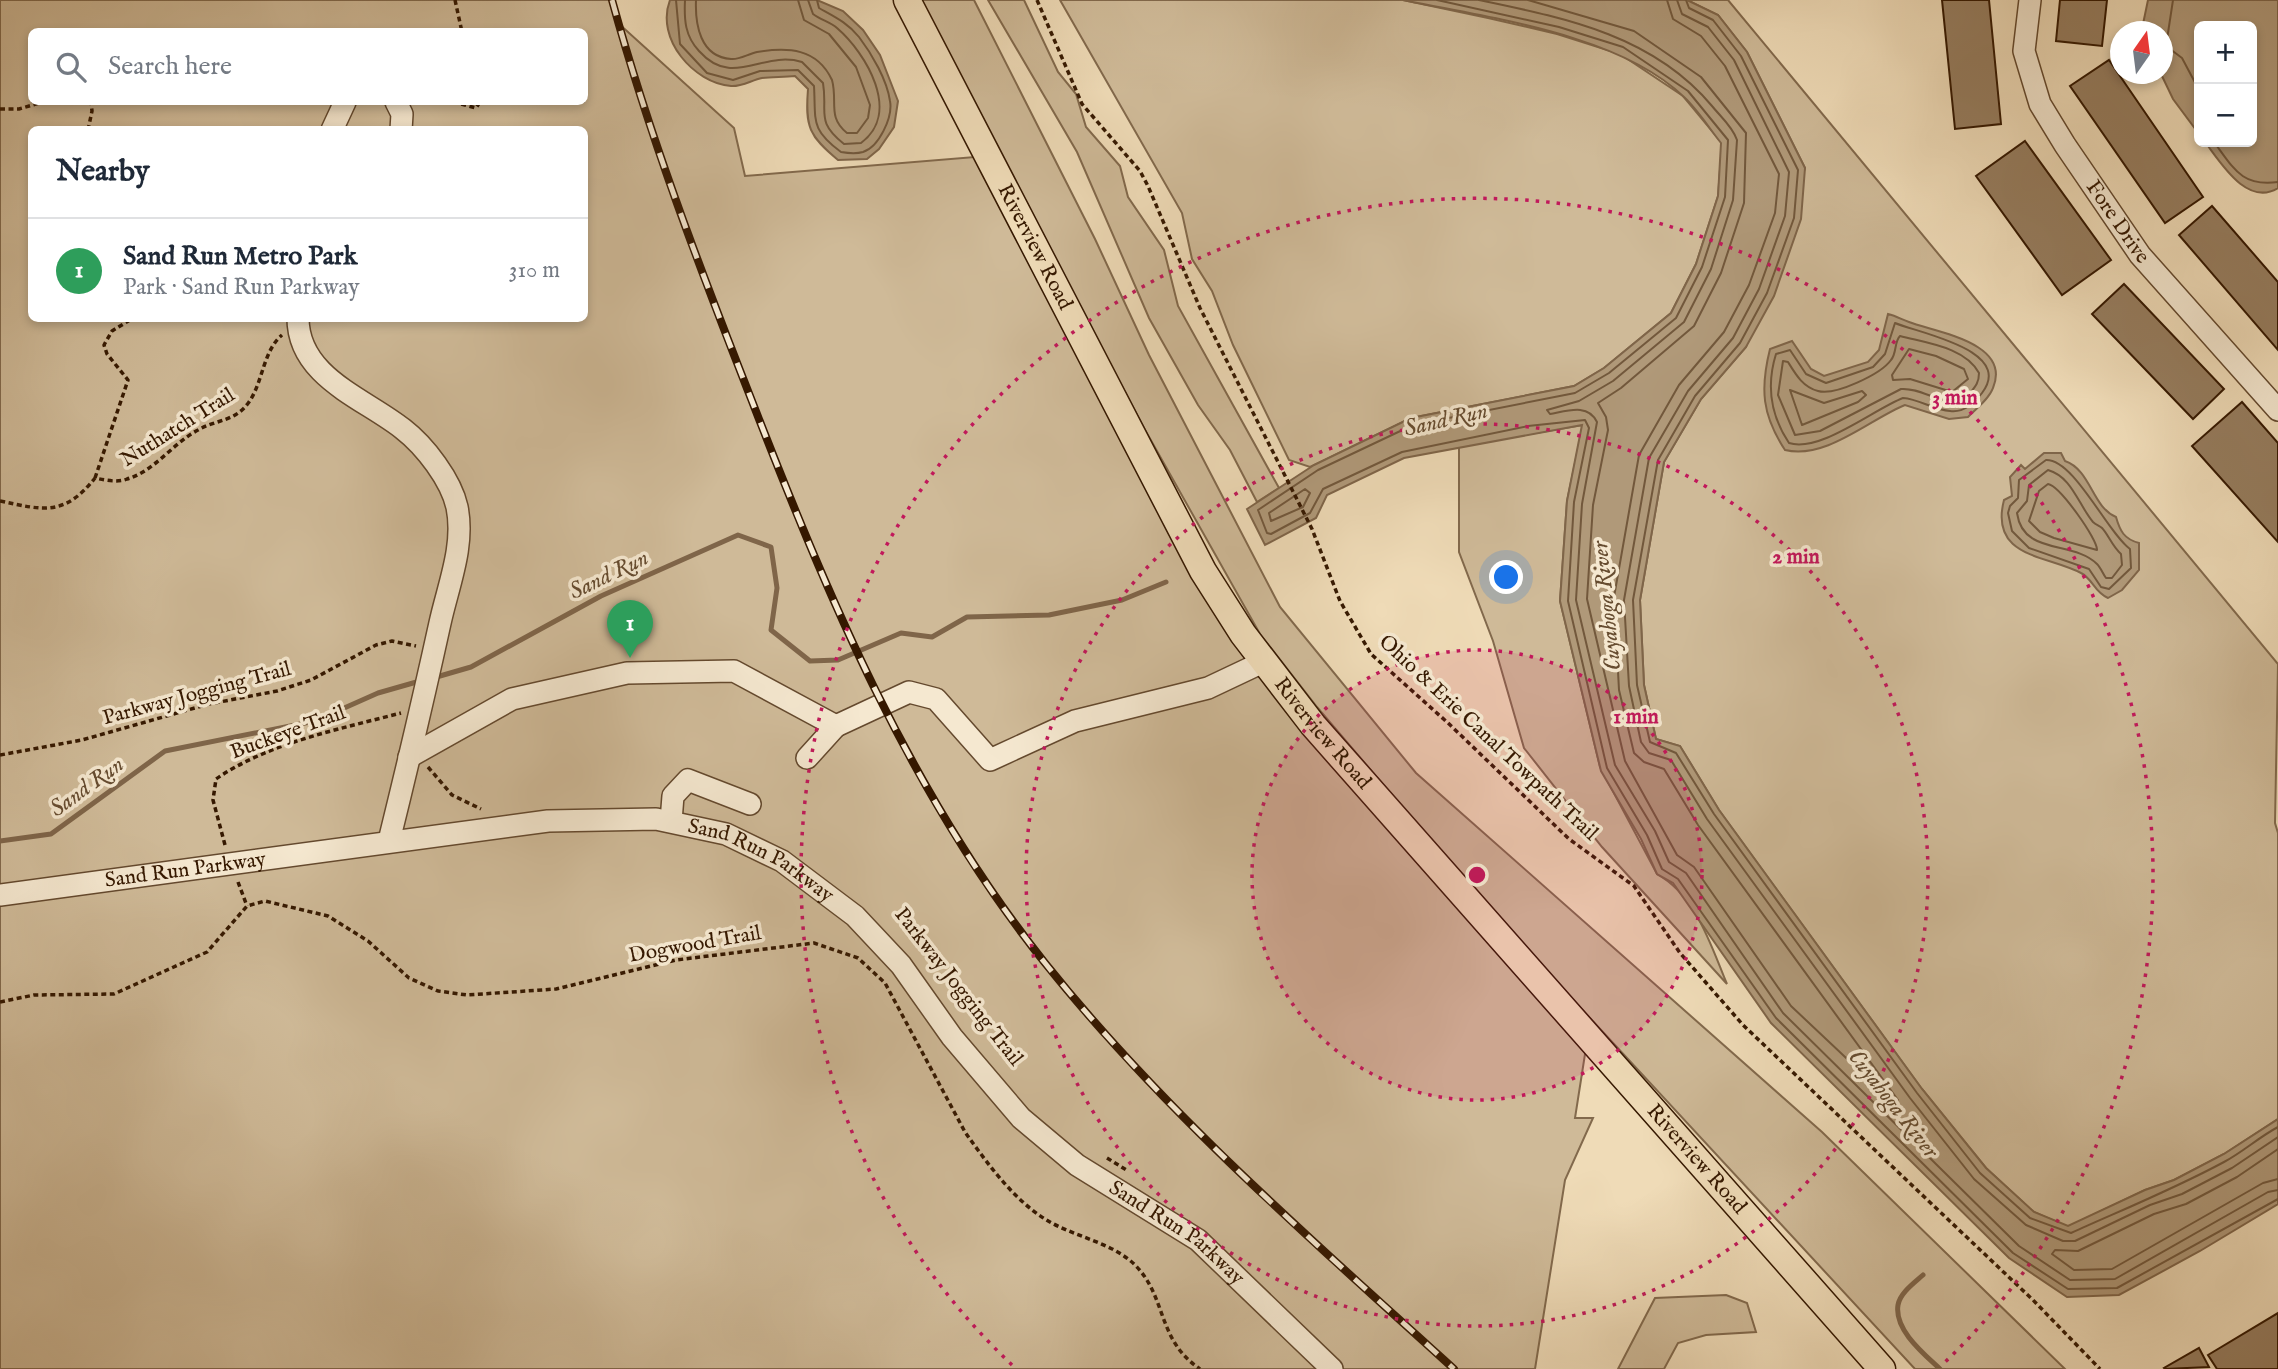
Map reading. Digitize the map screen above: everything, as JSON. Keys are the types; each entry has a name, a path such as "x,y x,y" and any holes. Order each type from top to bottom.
{"main road":[{"name":"Riverview Road","path":"907,0 1203,571 1263,662 1313,725 1882,1369"}],"street":[{"name":"Fore Drive","path":"2030,0 2024,51 2040,104 2140,255 2278,410"},
{"path":"334,126 344,105"},
{"path":"398,105 402,114 401,126"},
{"path":"298,324 302,346 311,362 333,382 405,430 427,454 457,508 454,580 421,708 414,755 389,841"},
{"path":"807,758 836,726 909,692 936,699 990,760 1075,721 1208,688 1263,662"},
{"path":"414,755 512,699 627,673 734,671 836,726"},
{"path":"671,821 673,796 688,780 750,804"},
{"name":"Sand Run Parkway","path":"0,895 389,841 571,820 625,818 671,821 705,827 751,844 804,876 855,916 901,965 952,1037 1021,1118 1077,1165 1198,1240 1332,1369"}],"path":[{"path":"455,0 461,28"},
{"name":"Ohio & Erie Canal Towpath Trail","path":"1037,0 1082,104 1144,178 1200,308 1312,528 1340,601 1371,654 1569,838 1634,886 1680,953 1743,1026 2033,1300 2100,1369"},
{"path":"0,109 19,109 33,105"},
{"path":"89,126 91,105"},
{"path":"461,105 469,108 476,108 478,105"},
{"path":"0,500 39,509 58,508 83,494 95,478 128,380 107,354 104,345 112,331 127,322"},
{"name":"Nuthatch Trail","path":"95,478 127,479 152,466 199,429 227,421 239,414 255,392 278,337 298,324"},
{"name":"Parkway Jogging Trail","path":"0,755 82,740 209,704 277,691 311,680 376,645 392,641 415,645 435,653"},
{"name":"Buckeye Trail","path":"247,906 230,862 213,800 216,779 236,766 284,747 421,708"},
{"path":"414,755 427,765 452,795 487,811"},
{"name":"Dogwood Trail","path":"247,906 265,901 328,916 368,941 409,978 438,991 467,995 556,989 676,960 789,944 814,943 858,958 885,983 964,1132 980,1154 1011,1189 1044,1219 1117,1252 1136,1265 1154,1292 1170,1339 1200,1369"},
{"path":"0,1002 34,995 114,994 208,952 247,906"},
{"path":"1106,1157 1133,1174"}],"shaded area":[{"path":"0,0 612,0 618,23 734,128 745,176 987,156 1240,629 1588,1035 1575,1118 1593,1118 1565,1180 1535,1369 0,1369"},
{"path":"916,0 974,0 1095,239 1149,355 1280,607 1416,773 1822,1132 2065,1369 1915,1369 1490,910 1317,707 1260,634 1144,428"},
{"path":"988,0 1024,0 1058,72 1076,94 1086,127 1120,166 1128,197 1164,250 1178,306 1279,488 1257,502 1230,450 1198,405 1149,318 1077,152"},
{"path":"1060,0 1403,0 1557,34 1620,54 1683,96 1722,143 1718,196 1696,264 1671,313 1604,368 1574,386 1411,418 1310,467 1289,460 1233,345 1212,291 1192,259 1182,213"},
{"path":"1687,0 1728,0 2278,664 2275,823 2278,833 2278,1119 2224,1154 2174,1180 2145,1190 2068,1227 2034,1212 1986,1168 1922,1089 1719,810 1680,746 1656,739 1644,685 1640,600 1664,462 1701,399 1746,347 1805,168 1747,52 1718,15"},
{"path":"1583,425 1567,501 1560,601 1600,767 1657,874 1671,883 1682,895 1701,923 1727,984 1602,847 1524,748 1493,641 1459,552 1459,446"},
{"path":"1726,1295 1747,1303 1756,1332 1706,1335 1678,1343 1664,1369 1618,1369 1655,1298"}],"water":[{"path":"670,0 817,0 843,11 863,30 880,55 898,101 894,127 879,149 867,159 838,160 811,130 807,113 808,89 795,76 762,78 731,86 717,83 691,68 673,44 668,29"},
{"name":"Cuyahoga River","path":"1403,0 1687,0 1718,15 1747,52 1805,168 1801,219 1774,296 1746,347 1701,399 1664,462 1640,600 1644,685 1656,739 1680,746 1719,810 1922,1089 1986,1168 2034,1212 2068,1226 2145,1190 2174,1180 2224,1154 2278,1119 2278,1204 2119,1295 2067,1297 2009,1258 1771,1023 1673,883 1657,874 1641,839 1601,771 1560,601 1567,501 1582,425 1404,458 1327,495 1316,518 1265,545 1247,509 1314,465 1411,418 1574,386 1604,368 1671,313 1696,264 1718,196 1721,143 1689,102 1657,75 1589,43 1513,22"},
{"path":"2148,0 2278,0 2278,188 2256,192 2245,187 2227,171 2209,147 2257,147 2257,21 2194,21 2194,127 2173,99 2166,84 2173,84 2173,21 2144,21"},
{"path":"1888,314 1952,335 1981,350 1991,360 1996,372 1989,396 1968,417 1949,419 1905,405 1832,444 1800,452 1785,450 1772,425 1765,401 1765,377 1770,349 1792,341 1811,369 1824,376 1868,362 1879,350"},
{"path":"2044,453 2061,453 2065,461 2081,472 2108,512 2116,517 2123,534 2139,543 2139,570 2122,590 2108,598 2081,573 2024,552 2013,544 2005,533 2002,519 2004,500 2012,496 2010,477 2021,465 2025,469"}],"building":[{"path":"1942,0 1989,0 2001,124 1955,129"},
{"path":"2060,0 2107,0 2102,46 2056,41"},
{"path":"2109,60 2110,84 2125,84 2203,197 2165,223 2070,86"},
{"path":"2025,141 2111,260 2062,295 1976,176"},
{"path":"2212,206 2278,282 2278,350 2179,235"},
{"path":"2124,284 2224,389 2193,419 2092,314"},
{"path":"2242,402 2278,443 2278,542 2192,446"},
{"path":"2278,1313 2278,1369 2217,1369 2208,1355"},
{"path":"2199,1348 2209,1367 2164,1368"}],"waterway":[{"name":"Sand Run","path":"433,678 471,667 601,596 738,535 771,547 777,588 771,630 810,661 838,660 901,633 932,637 967,617 1049,615 1122,600 1166,582"},
{"name":"Sand Run","path":"0,841 51,834 165,751 315,721 378,693 420,681"},
{"path":"1923,1275 1901,1296 1898,1314 1905,1332 1940,1369"}],"railway":[{"path":"612,0 642,101 676,200 810,546 876,692 953,831 997,898 1045,963 1140,1072 1241,1174 1454,1369"}],"place":[{"name":"Sand Run Metro Park","path":"630,658"}]}
